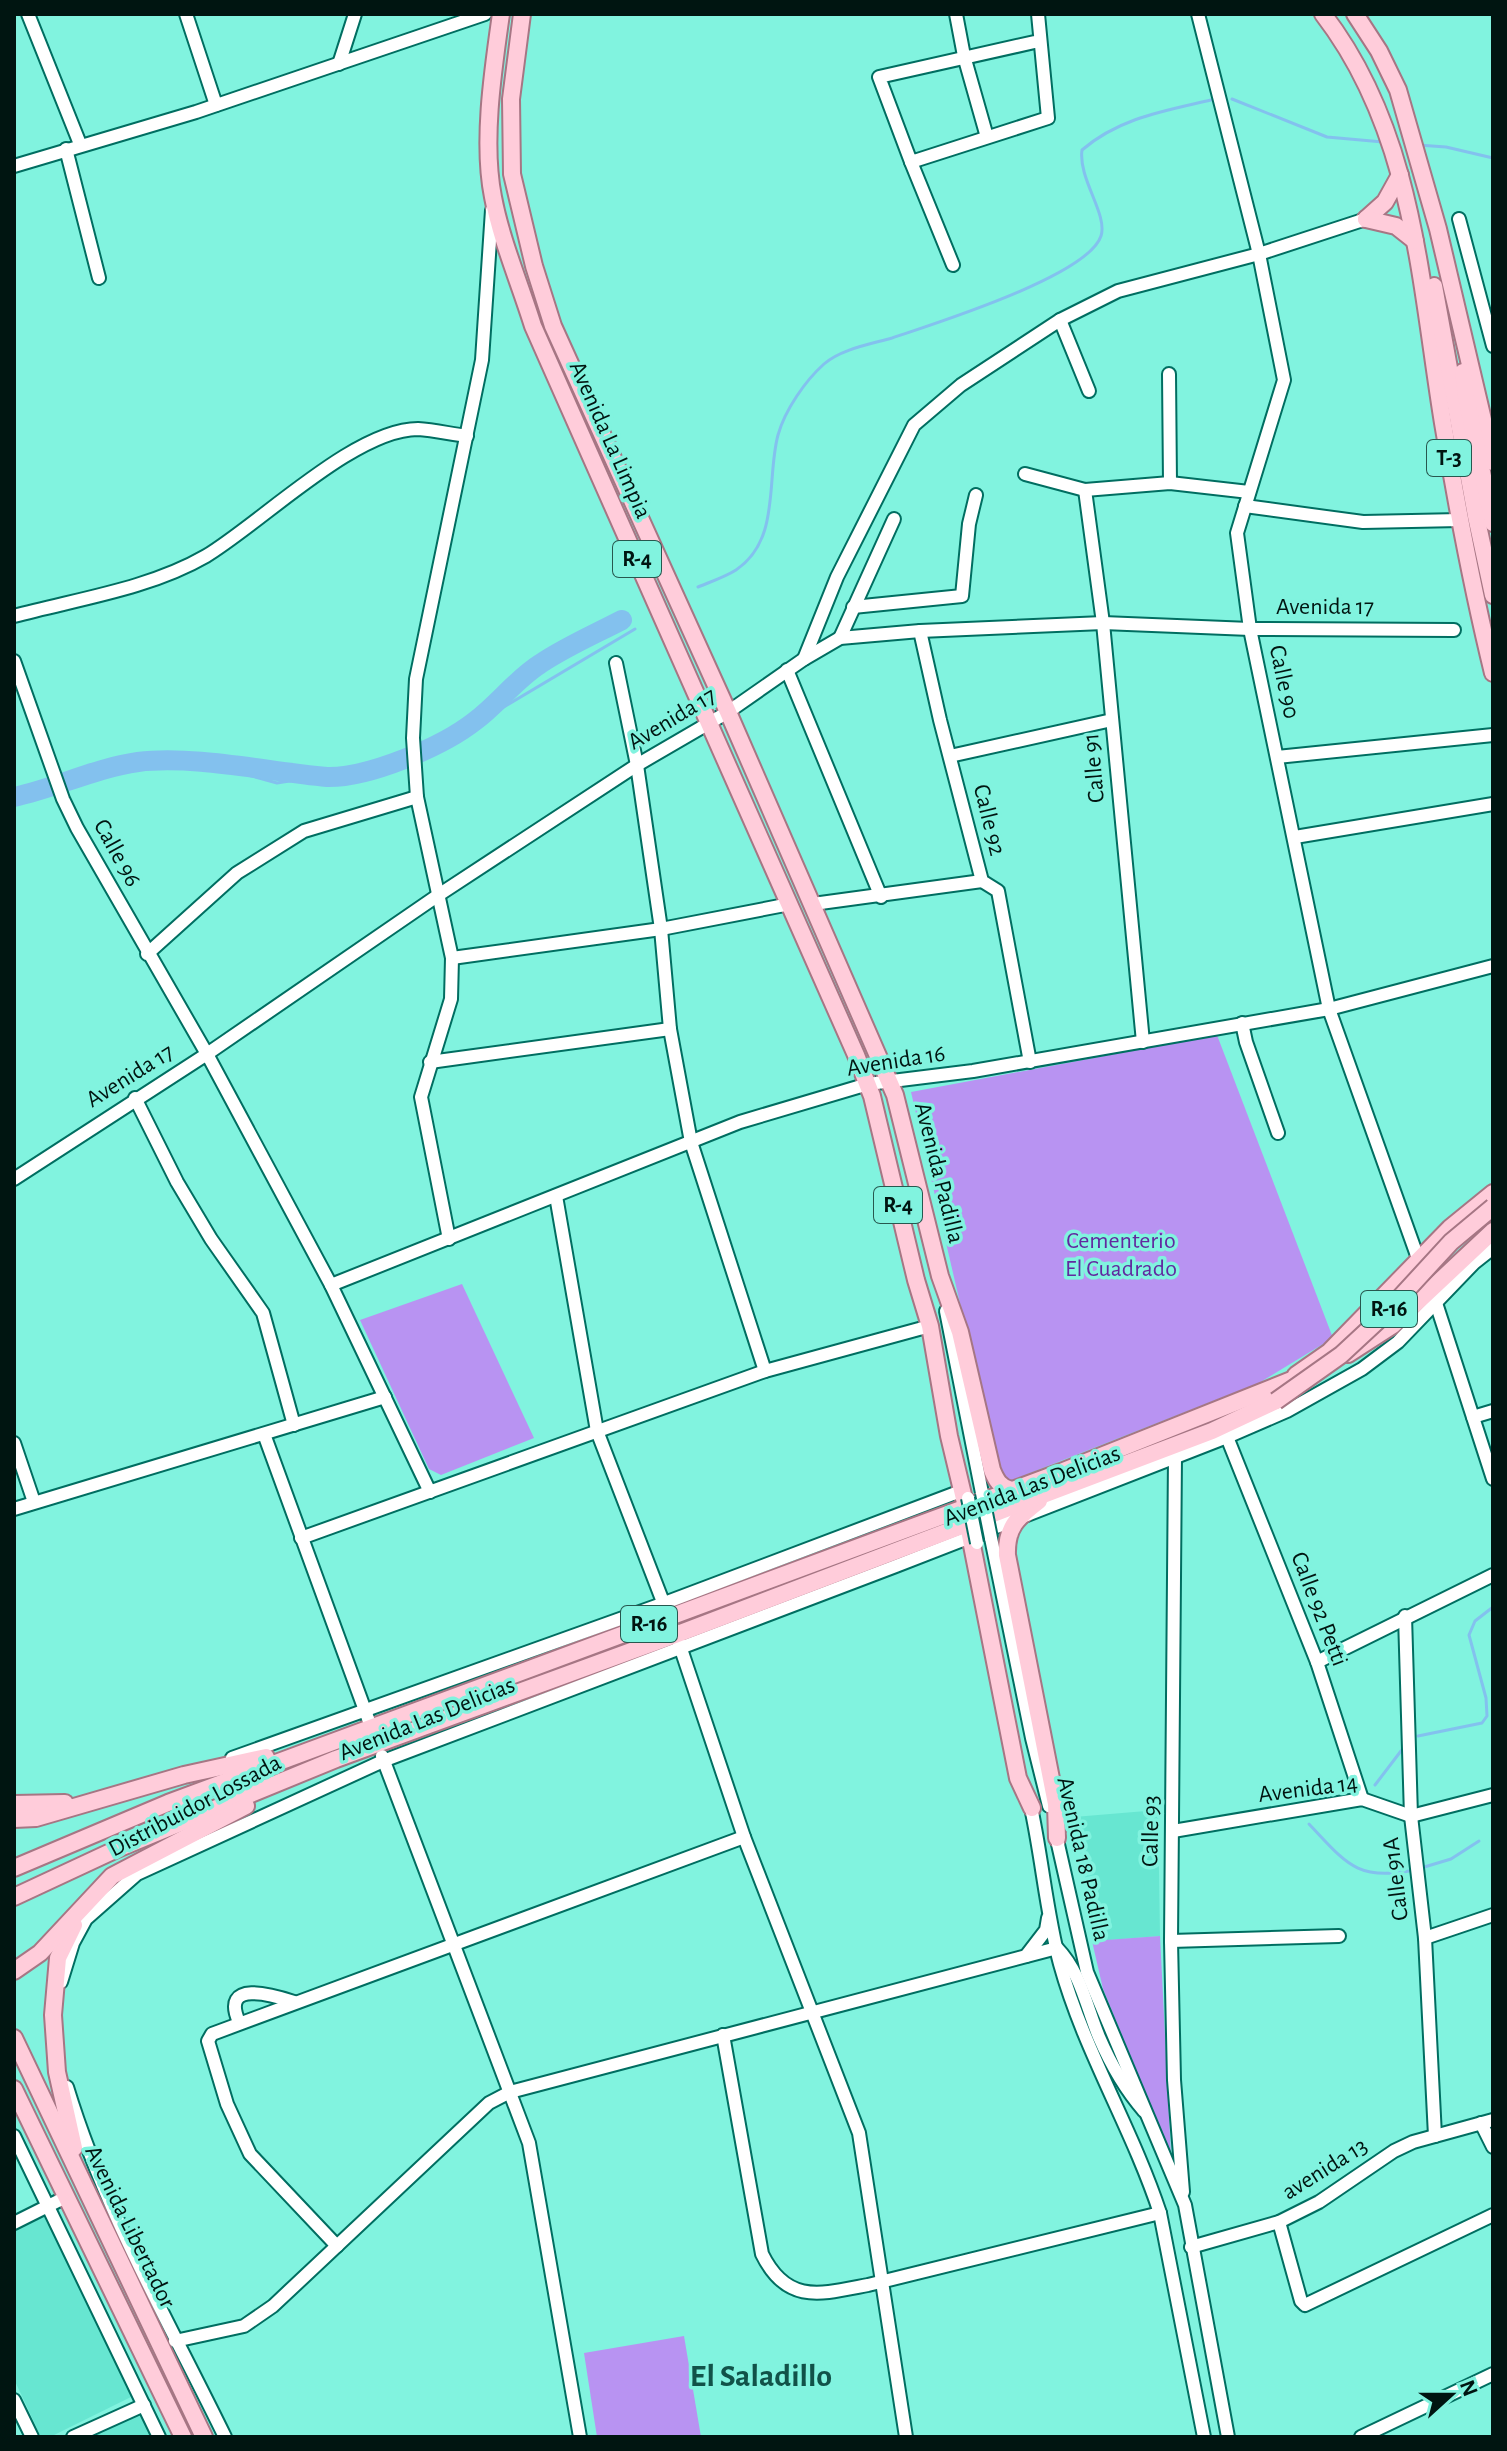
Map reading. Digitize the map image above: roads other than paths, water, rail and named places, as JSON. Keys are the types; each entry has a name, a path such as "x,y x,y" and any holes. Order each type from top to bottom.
{"main road":[{"name":"Avenida La Limpia","path":"501,14 491,78 489,171 493,199 533,326 868,1084"},
{"name":"Avenida La Limpia","path":"522,14 511,99 512,174 534,266 553,326 728,712 890,1083"},
{"name":"T-3","path":"1323,14 1378,106 1400,175 1468,518 1493,673"},
{"name":"T-3","path":"1355,14 1379,51 1398,90 1438,229 1493,462"},
{"path":"1366,219 1385,202 1400,175"},
{"path":"1408,209 1432,275 1468,518 1493,595"},
{"path":"1366,219 1396,226 1415,241"},
{"path":"1457,307 1493,419"},
{"path":"1457,307 1466,397 1493,523"},
{"name":"Avenida Padilla","path":"890,1083 940,1276 960,1332 992,1470 1004,1488 1011,1490"},
{"name":"Avenida Padilla","path":"868,1084 930,1326 1018,1778 1032,1808"},
{"name":"R-16","path":"1285,1383 1329,1352 1450,1228 1493,1193"},
{"name":"Avenida Las Delicias","path":"14,1868 168,1803 322,1745 368,1719 665,1610 966,1515 1051,1492 1212,1431 1276,1401 1341,1355 1383,1316 1451,1242 1493,1207"},
{"name":"R-16","path":"1285,1383 1313,1372 1393,1325 1493,1231"},
{"name":"Avenida Las Delicias","path":"14,1897 117,1849 336,1759 678,1641 966,1515 1011,1490 1285,1383"},
{"path":"1051,1492 1011,1526 1007,1555 1056,1804 1057,1838"},
{"path":"966,1515 1020,1518"},
{"name":"Distribuidor Lossada","path":"14,1819 36,1818 184,1775 322,1745"},
{"name":"Distribuidor Lossada","path":"14,1971 40,1953 112,1876 336,1759"},
{"path":"14,1804 95,1802"},
{"path":"80,1912 58,1958 53,2015 57,2072 84,2188"},
{"name":"Avenida Libertador","path":"14,2038 204,2437"},
{"name":"Avenida Libertador","path":"14,2089 183,2437"}],"street":[{"path":"28,14 80,144"},
{"path":"186,14 216,105"},
{"path":"339,64 355,14"},
{"path":"14,166 216,105 485,14"},
{"path":"956,14 964,56 987,137"},
{"path":"911,162 1048,118 1038,14"},
{"name":"Calle 90","path":"1198,14 1259,254 1284,380 1237,533 1250,629 1329,1009 1419,1261"},
{"path":"953,265 879,77 1039,41"},
{"path":"66,149 99,278"},
{"path":"449,1239 421,1097 451,999 452,958 417,797 413,738 416,679 482,360 493,199"},
{"path":"804,659 837,577 914,425 961,385 1060,320 1118,291 1259,254 1366,219"},
{"path":"1459,219 1493,346"},
{"path":"1060,320 1089,391"},
{"path":"1169,374 1170,483"},
{"path":"14,616 154,579 205,556 348,453 387,435 417,429 467,436"},
{"path":"1025,474 1085,490 1170,483 1249,492"},
{"name":"Calle 91","path":"1085,490 1103,623 1143,1042"},
{"path":"853,607 962,596 969,524 976,495"},
{"path":"1245,506 1363,522 1468,518"},
{"path":"840,638 894,519"},
{"name":"Avenida 17","path":"14,1179 207,1054 437,896 637,765 728,712 787,670 840,638 920,631 1103,623 1250,629 1454,630"},
{"name":"Calle 92","path":"920,631 982,881 998,891 1030,1062"},
{"name":"Calle 96","path":"14,661 63,799 147,954 207,1054 331,1285 430,1492"},
{"path":"616,663 637,765 661,929 670,1029 691,1142 765,1371"},
{"path":"787,670 881,897"},
{"path":"950,756 1112,720"},
{"path":"1277,757 1493,735"},
{"path":"147,954 237,873 304,831 417,797"},
{"path":"1295,837 1493,804"},
{"path":"813,904 982,881"},
{"path":"452,958 661,929 790,904"},
{"name":"Avenida 16","path":"331,1285 740,1122 868,1084 1030,1062 1329,1009 1493,966"},
{"path":"1242,1023 1278,1133"},
{"path":"430,1062 670,1029"},
{"path":"135,1098 177,1182 263,1313 294,1425"},
{"path":"556,1196 597,1431 678,1641 744,1837 859,2133 906,2437"},
{"name":"R-16","path":"1227,1437 1287,1411 1362,1369 1398,1342 1474,1263 1493,1248"},
{"name":"Avenida 18 Padilla","path":"940,1276 1021,1688 1087,1972 1185,2205 1228,2437"},
{"path":"1436,1303 1493,1479"},
{"path":"301,1538 765,1371 930,1326"},
{"name":"Avenida 18 Padilla","path":"930,1326 943,1371 1032,1808 1057,1948 1080,2023 1151,2183 1160,2213 1204,2437"},
{"path":"14,1509 385,1397"},
{"path":"1473,1417 1493,1411"},
{"path":"264,1434 383,1761 529,2143 580,2437"},
{"name":"Avenida Las Delicias","path":"1020,1518 1227,1437"},
{"name":"Calle 92 Petti","path":"1227,1437 1317,1662 1362,1799"},
{"path":"14,1443 34,1502"},
{"name":"Calle 93","path":"1175,1456 1171,1941 1174,2080 1185,2205"},
{"path":"1317,1662 1493,1575"},
{"name":"Calle 91A","path":"1405,1616 1411,1816 1425,1938 1435,2136"},
{"name":"Avenida Las Delicias","path":"225,2437 101,2186 62,2070 59,2025 61,1979 73,1943 86,1919 137,1874 383,1761 678,1641"},
{"name":"Avenida Las Delicias","path":"184,1775 368,1719"},
{"path":"1411,1816 1493,1795"},
{"name":"Avenida 14","path":"1173,1831 1362,1799 1411,1816"},
{"path":"337,2246 250,2154 227,2104 208,2041 215,2032 744,1837"},
{"path":"1025,1957 1046,1930 1050,1911"},
{"path":"1425,1938 1493,1915"},
{"path":"1171,1941 1339,1936"},
{"path":"160,2344 244,2326 273,2306 489,2103 510,2092 1057,1948 1072,1963 1113,2068 1144,2111"},
{"path":"254,1993 259,1999 258,2016"},
{"path":"239,2022 233,2009 235,2000 243,1995 269,1994 294,2002"},
{"path":"723,2035 762,2254 771,2272 786,2286 802,2293 832,2292 882,2281 1160,2213"},
{"path":"1487,2122 1493,2147"},
{"name":"avenida 13","path":"1191,2247 1279,2222 1319,2202 1394,2151 1413,2142 1487,2122"},
{"path":"14,2136 159,2437"},
{"path":"14,2223 66,2197"},
{"path":"1279,2222 1301,2301 1305,2305 1493,2215"},
{"path":"1361,2437 1493,2374"},
{"path":"14,2400 32,2437"},
{"path":"73,2437 144,2405"}],"waterway":[{"path":"1232,99 1327,137 1383,142"},
{"path":"698,587 736,570 760,542 766,526 781,425 796,396 824,364 847,351 1007,297 1069,267 1090,251 1101,236 1100,217 1084,173 1082,150 1127,123 1211,100"},
{"path":"1418,145 1446,147 1493,158"},
{"path":"14,797 106,769 160,760 207,762 327,777 383,767 461,731 540,664 622,620"},
{"path":"418,758 635,629"},
{"path":"62,786 169,753 277,783 411,761"},
{"path":"14,800 54,788"},
{"path":"1418,1736 1482,1723 1487,1716 1486,1698 1469,1635 1475,1621 1493,1607"},
{"path":"1375,1785 1404,1747"},
{"path":"1309,1824 1343,1859 1365,1871 1395,1873 1414,1870"},
{"path":"1421,1868 1451,1859 1479,1841"}],"district":[{"name":"El Saladillo","path":"761,2376"}],"park label":[{"name":"Cementerio El Cuadrado","path":"1121,1255"}]}
